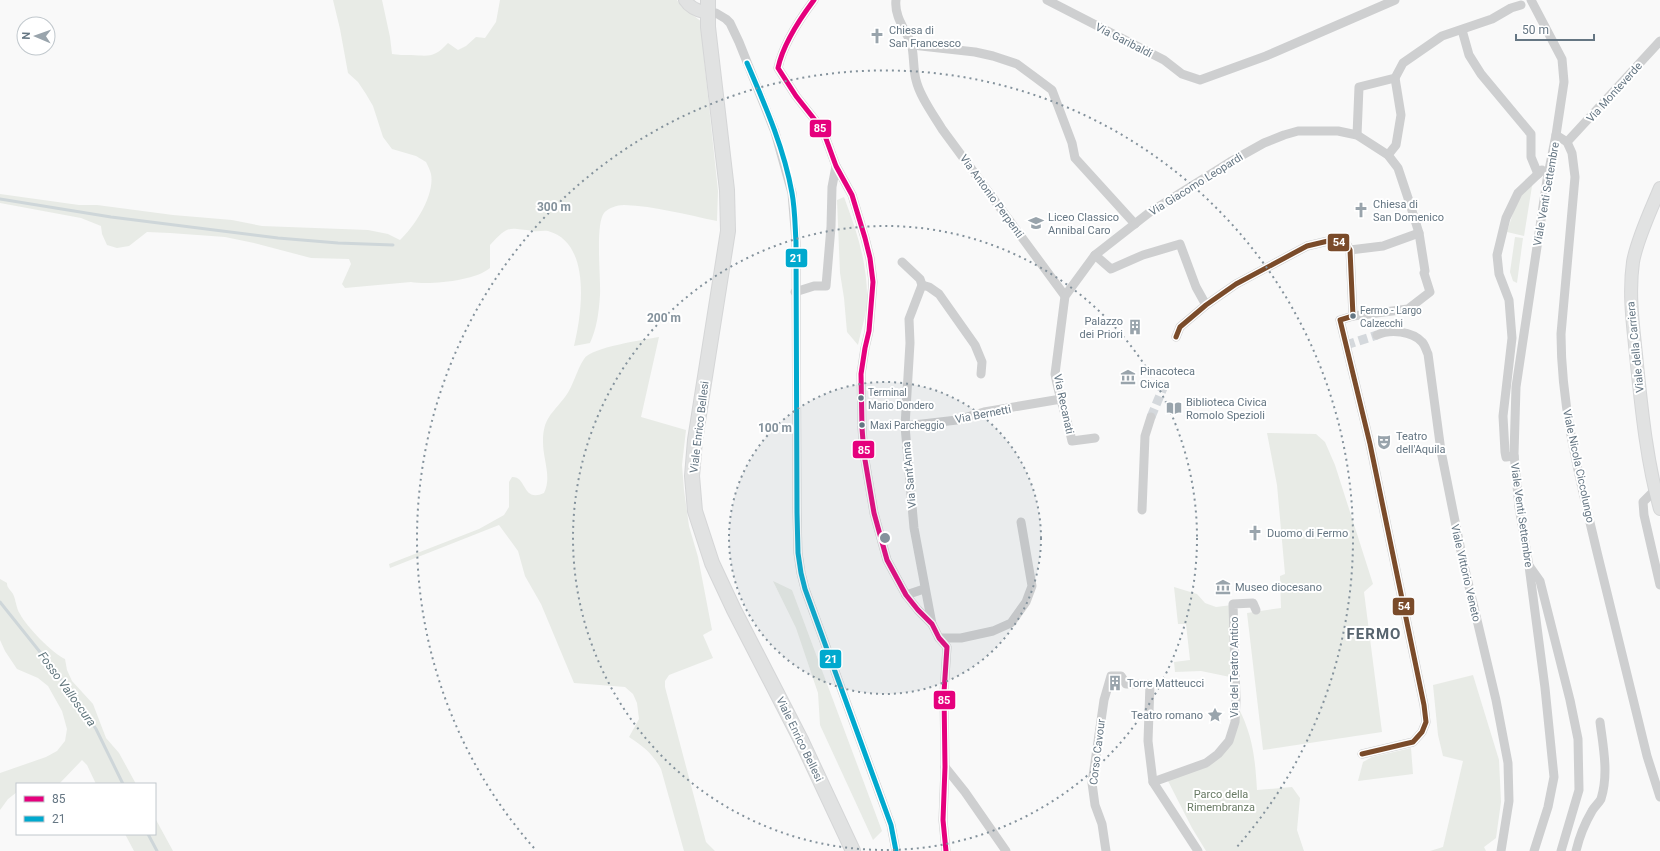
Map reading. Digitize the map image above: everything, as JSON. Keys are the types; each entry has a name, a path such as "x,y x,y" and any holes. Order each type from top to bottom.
{"main road":[{"path":"685,0 697,10 711,5"},
{"name":"Viale Enrico Bellesi","path":"711,5 712,67 727,190 728,231 695,440 692,476 695,511 715,570 801,740 853,851"},
{"name":"Viale della Carriera","path":"1660,188 1644,225 1633,261 1630,297 1643,423 1655,490 1660,509"}],"street":[{"path":"814,0 802,16 780,57 778,68 825,136 836,166 852,195 870,258 873,282 872,303 869,331 861,374 864,454 874,513 887,560 906,595 932,624 939,638 947,647 944,692 945,767 943,820 946,851"},
{"path":"896,0 895,6 899,19 912,45 976,52 993,56 1017,64 1052,90 1072,143 1075,158 1135,224"},
{"name":"Via Garibaldi","path":"1047,0 1164,60 1182,74 1200,80 1266,56 1394,0"},
{"name":"Viale Venti Settembre","path":"1531,0 1562,59 1564,82 1549,169 1516,387 1514,456 1519,507 1529,566 1545,688 1554,777 1548,807 1534,851"},
{"path":"711,5 730,23 776,132 792,193 796,242 797,513 801,573 805,588 901,851"},
{"path":"1388,155 1396,145 1401,115 1395,78 1403,63 1442,36 1492,19 1511,8 1521,5"},
{"path":"1462,30 1469,55 1480,74 1531,134 1531,156 1538,174"},
{"name":"Via Monteverde","path":"1567,142 1660,41"},
{"name":"Via Antonio Perpenti","path":"912,45 913,69 916,82 942,129 1065,296"},
{"path":"1362,754 1413,742 1422,732 1426,722 1424,705 1370,444 1340,320 1353,316 1408,309 1430,292 1424,273 1425,270 1419,233 1398,168 1388,155 1357,135 1359,87 1395,78"},
{"name":"Via Giacomo Leopardi","path":"1065,296 1095,255 1150,212 1230,162 1264,143 1277,137 1298,131 1309,130 1338,131 1357,135"},
{"path":"1556,135 1567,142"},
{"name":"Viale Nicola Ciccolungo","path":"1567,142 1572,153 1576,177 1561,334 1561,351 1568,423 1580,482 1647,756 1660,797"},
{"path":"795,292 814,286 826,286 831,227 832,187 836,166"},
{"path":"1514,456 1506,457 1505,452 1503,416 1512,338 1509,300 1499,274 1498,255 1506,218 1518,192 1542,170 1549,169"},
{"path":"1350,250 1383,246 1419,233"},
{"path":"1176,337 1180,327 1206,305 1236,284 1307,246 1328,241 1346,243 1350,250 1353,316"},
{"path":"1095,255 1111,269 1143,255 1180,244 1196,287 1206,305"},
{"path":"902,262 920,279 922,285 929,287 939,294 975,345 982,362 981,374"},
{"name":"Via Sant'Anna","path":"922,285 909,319 910,343 905,426 914,528 924,588 932,624"},
{"name":"Via Recanati","path":"1065,296 1056,374 1061,399 1072,441 1094,438"},
{"name":"Viale Vittorio Veneto","path":"1377,335 1392,331 1411,335 1422,342 1428,354 1441,451 1463,561 1496,700 1508,763 1509,801 1501,851"},
{"name":"Via Bernetti","path":"905,426 957,420 984,412 1061,399"},
{"path":"1142,510 1145,436 1151,417"},
{"path":"1655,490 1642,502 1660,585"},
{"path":"939,638 961,638 993,631 1011,623 1026,602 1032,586 1021,522"},
{"path":"1529,566 1540,581 1570,700 1578,739 1579,790 1562,851"},
{"path":"906,595 924,588"},
{"name":"Via del Teatro Antico","path":"1154,782 1206,763 1218,754 1229,741 1235,722 1236,700 1233,604 1252,603 1256,610"},
{"name":"Corso Cavour","path":"1106,851 1102,824 1095,805 1092,783 1104,700 1111,676 1121,676 1126,684 1150,684 1148,741 1154,782"},
{"path":"1576,851 1578,842 1592,812 1601,800 1604,778 1604,759 1600,722"},
{"path":"945,767 965,792 1006,851"},
{"path":"1154,782 1198,851"},
{"path":"891,825 896,851"}],"green space":[{"path":"333,0 382,0 392,54 422,56 435,54 448,43 458,50 466,46 476,37 485,38 496,22 500,0 677,0 682,7 702,22 704,59 718,191 717,221 659,209 636,206 618,206 610,208 606,211 601,219 600,228 600,295 596,325 590,343 574,346 580,316 581,298 578,264 572,249 562,238 548,231 509,229 505,231 490,245 490,268 474,276 452,281 429,283 411,282 345,288 342,284 351,264 349,259 311,258 225,237 170,233 147,232 129,246 117,248 107,245 102,234 101,226 81,218 0,203 0,194 79,205 97,205 173,215 232,220 262,226 368,230 388,234 400,240 412,227 423,210 430,191 430,170 426,162 416,156 392,149 383,137 373,106 358,82 348,73"},
{"path":"1533,180 1524,236 1507,232 1519,194"},
{"path":"844,197 861,248 866,274 867,302 865,318 858,345 847,332 840,273 837,200"},
{"path":"1515,237 1523,238 1517,283 1513,281 1510,272"},
{"path":"659,337 641,417 686,430 682,465 684,490 689,526 698,557 712,630 703,635 713,658 669,675 665,681 665,687 706,842 715,851 684,851 661,769 655,759 647,751 629,737 639,719 637,703 633,694 625,687 574,683 541,604 525,576 518,551 499,525 390,568 389,564 479,529 504,515 509,507 509,482 512,477 520,480 528,492 532,495 544,493 547,481 543,449 543,434 545,427 552,412 568,392 584,359 597,351 607,348"},
{"path":"1267,433 1316,434 1325,442 1335,465 1373,584 1364,592 1382,732 1263,750 1247,613 1281,608 1280,576 1285,574 1277,485"},
{"path":"0,579 7,583 23,619 47,646 65,659 67,670 72,681 93,704 106,738 119,753 135,783 96,783 87,765 82,760 60,783 16,783 16,793 8,799 0,810 0,773 46,757 57,751 65,741 67,729 62,711 48,686 38,678 17,669 5,651 0,640"},
{"path":"773,581 792,590 882,831 873,840 820,725 818,693 796,628"},
{"path":"1174,587 1197,594 1205,603 1216,607 1232,605 1235,678 1201,671 1175,672 1174,662 1190,660 1186,624 1178,624"},
{"path":"1473,675 1499,760 1501,802 1496,838 1484,847 1486,851 1430,851 1443,847 1463,761 1443,756 1438,735 1433,685"},
{"name":"Parco della Rimembranza","path":"1238,707 1250,738 1257,790 1292,787 1300,798 1297,830 1304,851 1206,851 1192,828 1168,781 1219,755"},
{"path":"1411,748 1413,774 1358,781 1363,762 1372,757"},
{"path":"156,820 173,851 134,851 126,835 156,835"}],"waterway":[{"path":"0,199 111,217 278,238 338,243 393,245"},
{"name":"Fosso Valloscura","path":"0,602 56,672 96,729 123,783"},
{"name":"Fosso Valloscura","path":"149,835 157,851"}],"tunnel":[{"path":"1346,345 1377,335"},
{"path":"1151,417 1163,388"}],"transit line":[{"name":"85","path":"814,0 797,24 780,59 778,68 825,136 836,166 852,195 870,258 873,282 869,331 861,374 864,454 874,513 887,560 906,595 932,624 939,638 947,647 944,692 945,767 943,820 946,851"},
{"name":"21","path":"747,63 779,143 789,176 794,205 796,242 797,513 798,553 801,573 805,589 891,825 896,851"},
{"name":"54","path":"1176,337 1180,327 1206,305 1236,284 1307,246 1328,241 1346,243 1350,250 1353,316 1340,320 1370,444 1424,705 1426,722 1422,732 1413,742 1362,754"}],"place":[{"name":"Chiesa di San Francesco","path":"877,36"},
{"name":"Chiesa di San Domenico","path":"1361,210"},
{"name":"Liceo Classico Annibal Caro","path":"1036,223"},
{"name":"Fermo - Largo Calzecchi","path":"1353,316"},
{"name":"Palazzo dei Priori","path":"1135,327"},
{"name":"Pinacoteca Civica","path":"1128,377"},
{"name":"Terminal Mario Dondero","path":"861,398"},
{"name":"Biblioteca Civica Romolo Spezioli","path":"1174,408"},
{"name":"Maxi Parcheggio","path":"862,425"},
{"name":"Teatro dell'Aquila","path":"1384,442"},
{"name":"Duomo di Fermo","path":"1255,533"},
{"name":"Museo diocesano","path":"1223,587"},
{"name":"Torre Matteucci","path":"1115,683"},
{"name":"Teatro romano","path":"1215,715"}],"district":[{"name":"FERMO","path":"1374,634"}]}
